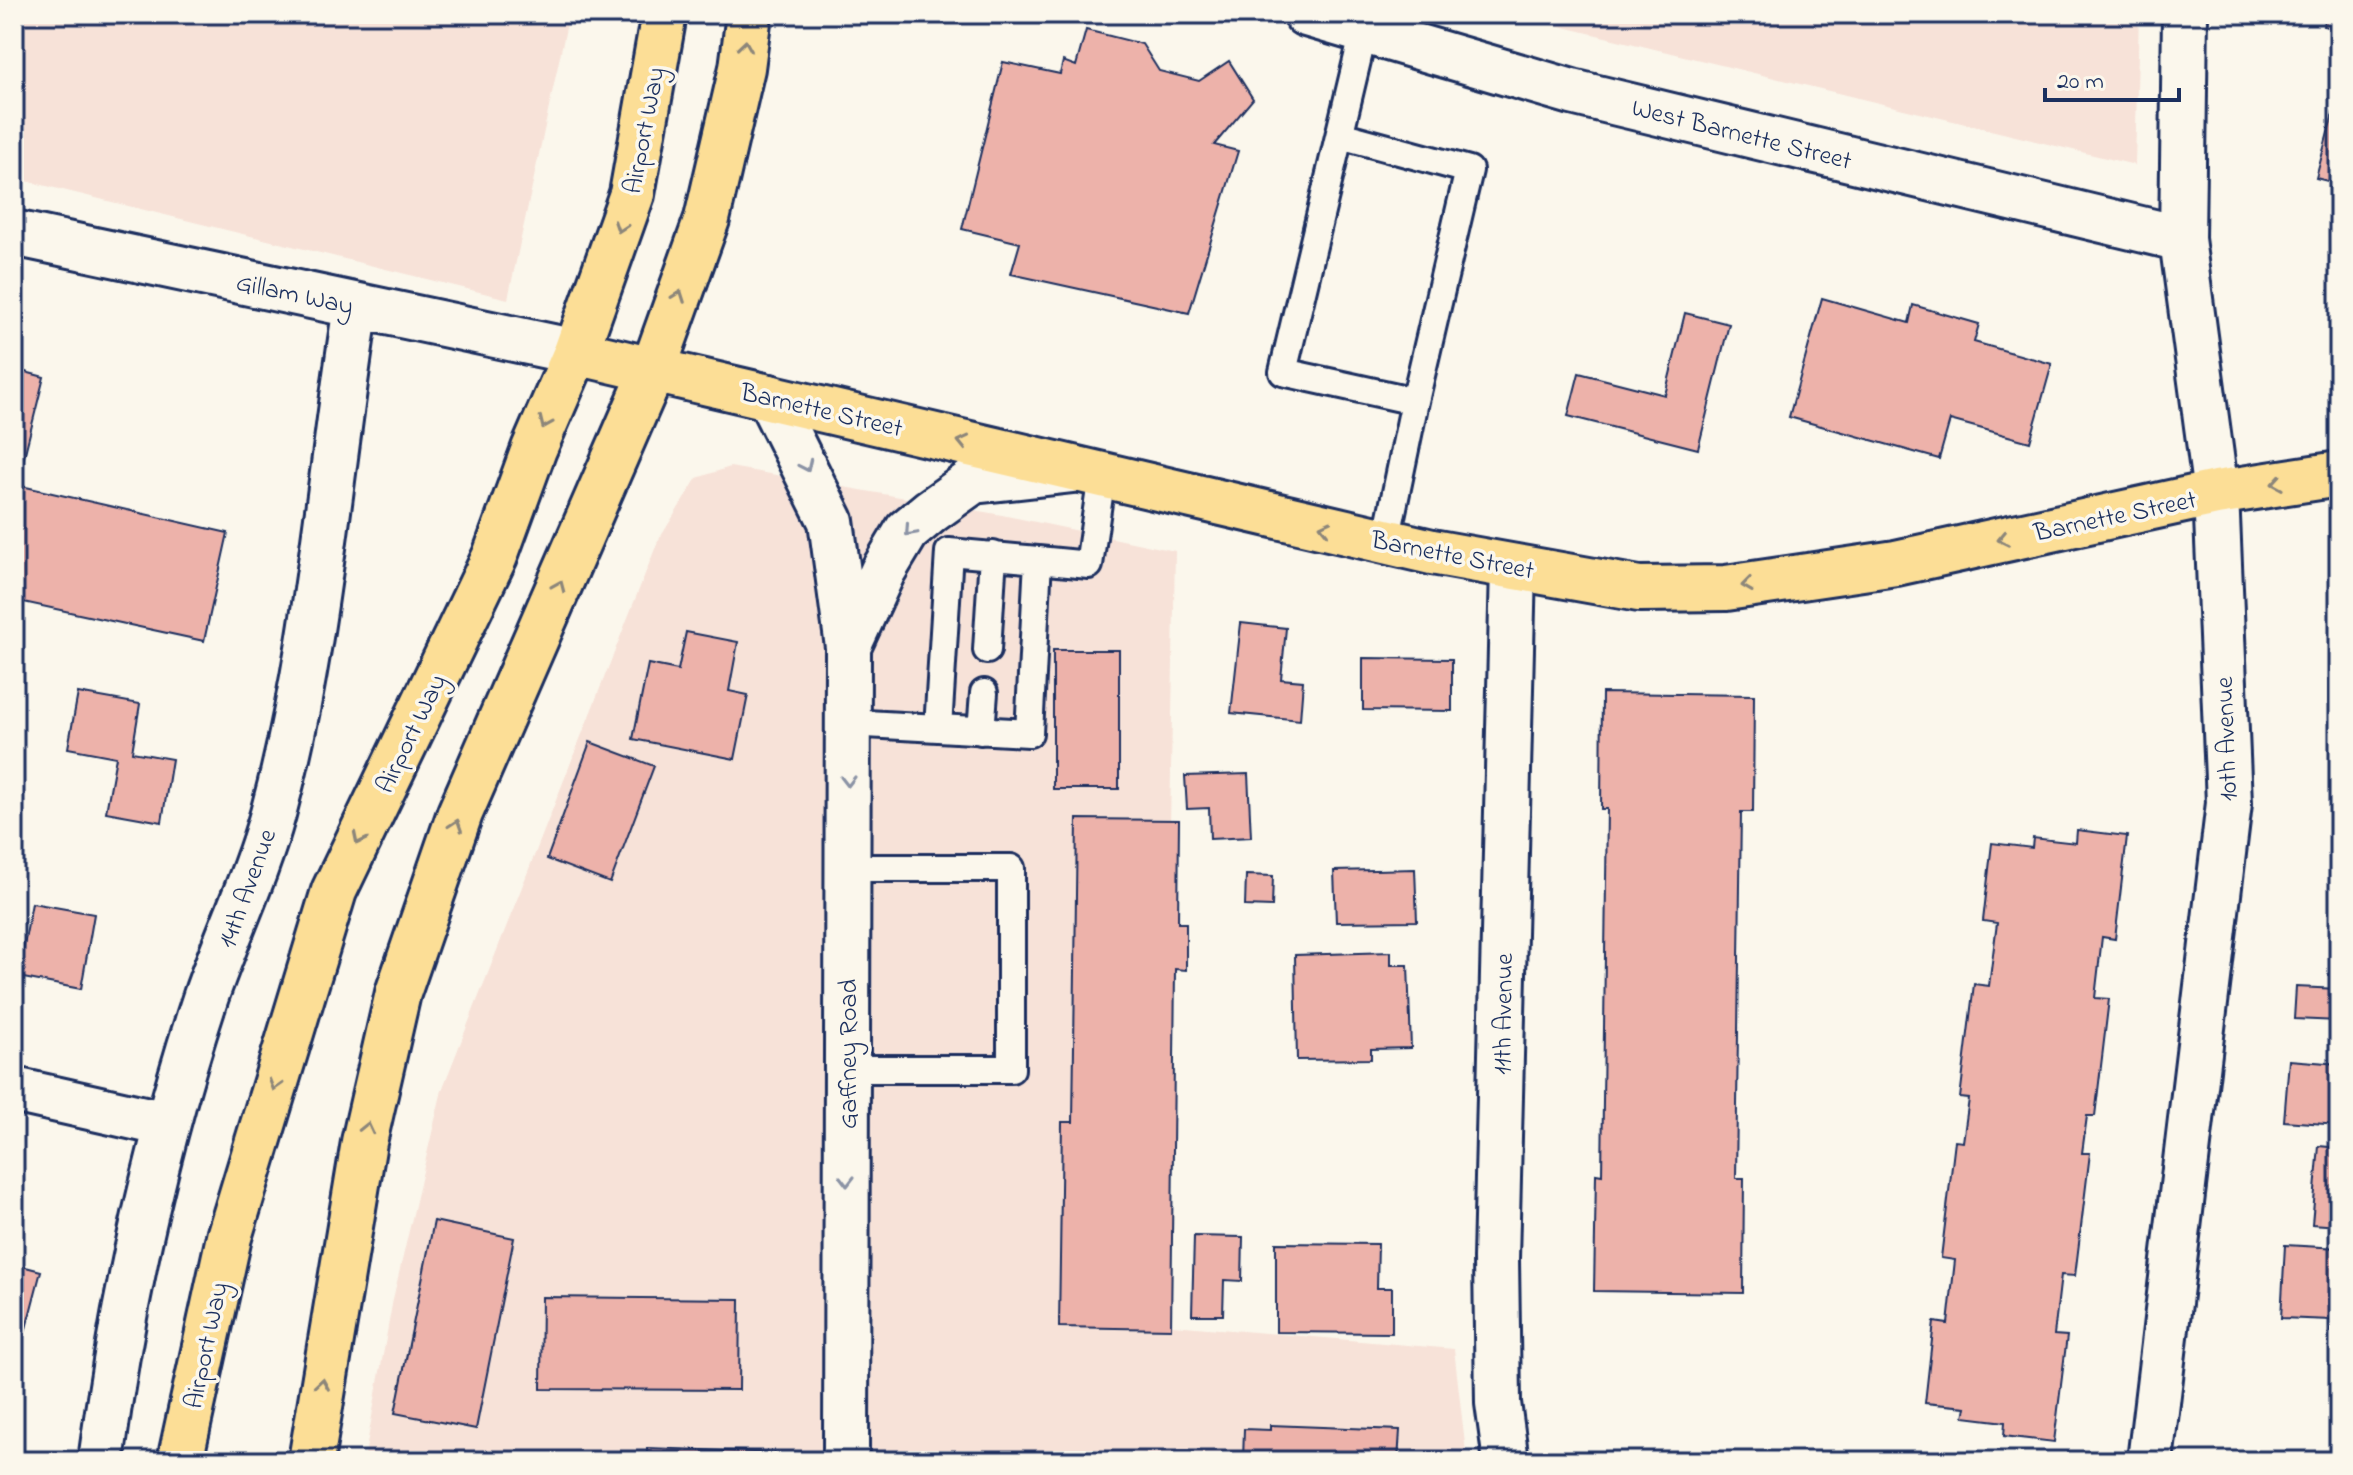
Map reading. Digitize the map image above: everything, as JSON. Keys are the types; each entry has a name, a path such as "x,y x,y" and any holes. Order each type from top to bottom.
{"main road":[{"name":"Airport Way","path":"180,1461 229,1237 334,891 495,556 534,449 576,352 632,194 664,14"},
{"path":"311,1461 364,1142 398,993 460,813 653,370 707,219 742,68 749,14"},
{"name":"Barnette Street","path":"576,352 1386,541 1639,589 1726,588 1896,563 2216,493 2339,474"}],"street":[{"name":"West Barnette Street","path":"1306,14 1572,92 2182,239"},
{"name":"10th Avenue","path":"2150,1461 2229,803 2216,493 2182,239 2185,14"},
{"name":"Gillam Way","path":"14,233 576,352"},
{"name":"14th Avenue","path":"101,1461 116,1350 166,1124 207,994 272,818 303,693 323,558 334,447 356,307"},
{"name":"Gaffney Road","path":"769,397 831,521 848,647 846,1461"},
{"name":"Gaffney Road","path":"848,647 883,571 907,531 931,511 973,481 1092,472"},
{"name":"11th Avenue","path":"1506,1461 1498,1403 1496,1259 1513,567"},
{"path":"14,1090 166,1124"}],"lane":[{"path":"1364,31 1283,372 1415,401"},
{"path":"1340,135 1469,170 1386,541"},
{"path":"938,728 949,552 1089,565 1092,472"},
{"path":"987,650 993,555"},
{"path":"848,723 1029,733 1038,560"},
{"path":"981,731 984,693"},
{"path":"847,868 1011,868 1011,1069 847,1069"}],"shaded area":[{"path":"14,14 569,14 508,299 14,178"},
{"path":"1510,14 2139,14 2135,165"},
{"path":"730,467 1002,515 1175,551 1161,1324 1454,1349 1467,1461 364,1461 393,1299 442,1090 658,541 697,478"}],"building":[{"path":"2326,14 2339,14 2339,29 2323,26"},
{"path":"1086,30 1142,44 1159,71 1199,81 1229,61 1253,99 1214,145 1238,151 1189,313 1011,274 1020,243 962,229 1003,62 1060,74 1063,61 1076,66"},
{"path":"2336,102 2339,103 2339,184 2316,178"},
{"path":"1822,298 1909,323 1913,305 1979,324 1974,342 2052,364 2030,442 1950,420 1939,459 1789,417"},
{"path":"1685,313 1729,324 1698,449 1568,416 1579,373 1665,395"},
{"path":"14,369 44,377 17,485 228,533 204,641 14,600"},
{"path":"1241,623 1286,628 1281,679 1303,681 1300,720 1231,713"},
{"path":"686,632 738,642 729,691 748,695 735,759 633,739 648,664 678,670"},
{"path":"1053,650 1119,650 1119,789 1053,789"},
{"path":"1363,658 1452,659 1452,711 1363,710"},
{"path":"78,693 140,704 132,752 172,759 162,822 106,812 116,757 68,748"},
{"path":"1602,693 1754,695 1753,812 1741,812 1736,1178 1744,1178 1743,1293 1594,1291 1596,1174 1602,1175 1607,809 1601,809"},
{"path":"590,742 654,766 610,883 547,859"},
{"path":"1248,774 1251,837 1210,839 1209,808 1187,809 1185,776"},
{"path":"1077,819 1179,820 1178,923 1186,923 1186,970 1175,969 1171,1329 1059,1327 1062,1122 1073,1122"},
{"path":"2077,830 2127,836 2115,939 2102,937 2095,998 2109,999 2095,1116 2087,1116 2082,1153 2090,1153 2075,1276 2061,1275 2054,1335 2067,1336 2054,1442 2004,1436 2005,1422 1964,1417 1966,1407 1925,1403 1934,1322 1948,1324 1955,1260 1941,1258 1955,1141 1963,1142 1969,1099 1960,1098 1974,984 1989,986 1997,923 1983,921 1992,843 2032,848 2033,838 2076,843"},
{"path":"1415,869 1417,921 1336,922 1334,871"},
{"path":"1246,875 1273,876 1272,907 1245,906"},
{"path":"32,903 94,914 81,989 18,977"},
{"path":"1391,952 1391,965 1408,965 1411,1048 1371,1049 1371,1059 1297,1060 1295,955"},
{"path":"2296,987 2339,989 2339,1021 2294,1019"},
{"path":"2289,1060 2339,1064 2339,1125 2284,1121"},
{"path":"2319,1146 2339,1148 2339,1226 2312,1224"},
{"path":"434,1221 514,1238 476,1429 395,1413"},
{"path":"1194,1236 1243,1237 1242,1281 1224,1280 1223,1315 1192,1315"},
{"path":"1276,1243 1378,1244 1377,1288 1392,1288 1392,1333 1276,1332"},
{"path":"2285,1245 2339,1248 2339,1333 2331,1332 2331,1320 2281,1318"},
{"path":"14,1264 41,1271 23,1340 14,1338"},
{"path":"542,1297 740,1299 739,1390 541,1389"},
{"path":"1270,1425 1400,1430 1398,1461 1243,1461 1244,1429 1270,1430"},
{"path":"647,1448 779,1453 779,1461 647,1461"}]}
